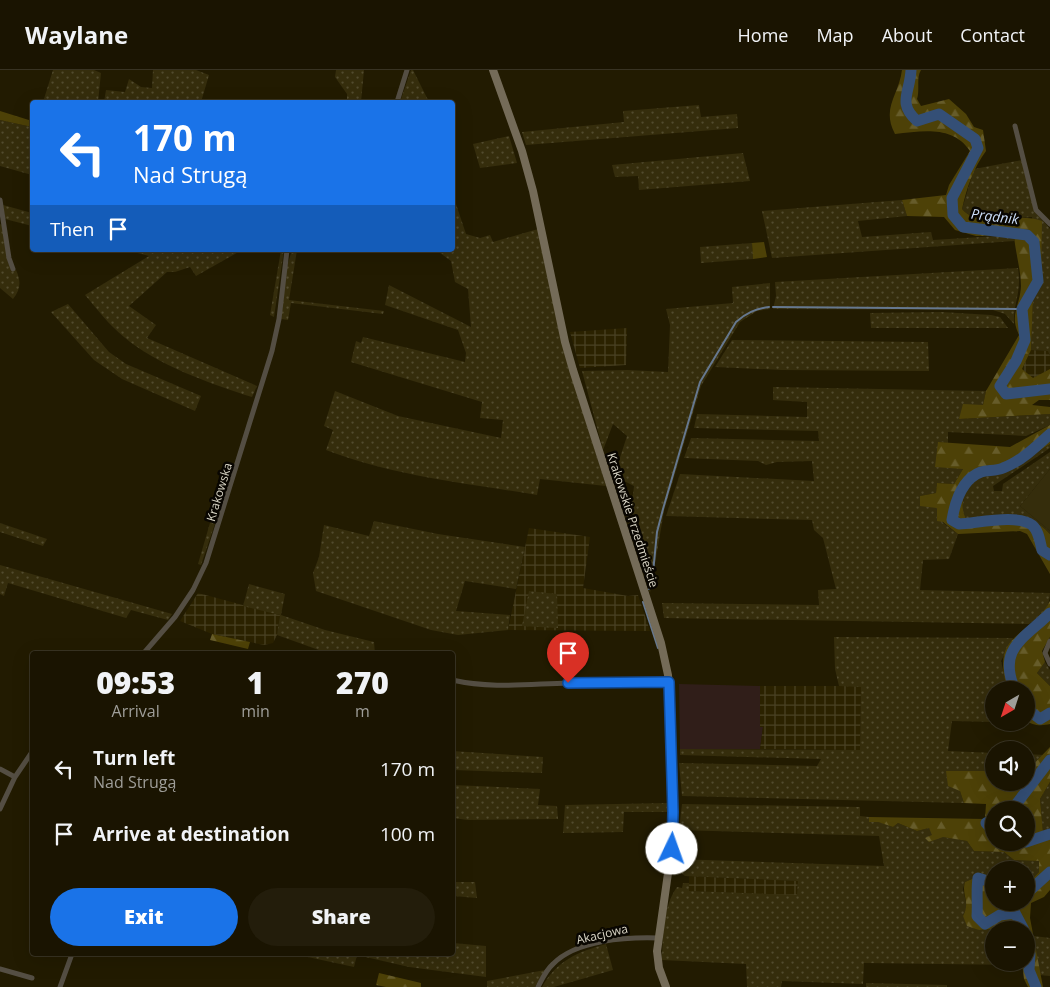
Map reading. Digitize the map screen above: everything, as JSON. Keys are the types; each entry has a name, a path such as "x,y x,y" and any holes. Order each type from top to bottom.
{"main road":[{"name":"Krakowskie Przedmieście","path":"493,70 522,151 533,191 565,342 661,643 669,682 673,839 658,938 658,963 666,987"}],"street":[{"path":"397,100 407,70"},
{"path":"1015,126 1036,210 1050,224"},
{"path":"0,200 9,258 13,269"},
{"name":"Krakowska","path":"146,651 175,617 193,590 206,563 231,486 279,319 287,252"},
{"path":"1050,642 1046,653 1050,664"},
{"path":"455,681 479,686 503,687 568,683 669,682"},
{"path":"0,809 15,777 30,755"},
{"path":"0,768 15,777"},
{"name":"Akacjowa","path":"538,987 553,964 570,952 597,943 619,939 658,938"},
{"path":"60,987 71,956"},
{"path":"0,969 32,978"}],"shaded area":[{"path":"53,70 94,70 101,73 98,100 44,100"},
{"path":"153,70 196,70 209,75 202,100 104,100 106,90 125,92 129,79 141,87 152,88"},
{"path":"336,70 364,70 361,100 347,100 347,94 335,77"},
{"path":"411,70 413,70 428,100 401,100"},
{"path":"699,105 701,117 737,114 738,128 526,145 522,132 624,122 623,111"},
{"path":"0,120 30,127 30,174 0,166"},
{"path":"509,136 517,163 480,168 473,144"},
{"path":"743,153 750,181 639,190 638,176 615,177 612,165"},
{"path":"1022,160 1034,210 1050,229 1050,356 1048,351 1031,350 1033,299 1041,281 1032,217 995,220 976,218 962,209 974,169"},
{"path":"902,200 907,216 858,221 862,237 931,232 933,240 1014,235 1014,241 772,258 762,211"},
{"path":"455,201 466,234 480,238 490,235 493,242 538,229 562,344 606,486 540,479 537,495 403,472 351,459 326,450 333,430 324,426 335,391 398,416 501,438 503,420 480,418 482,402 351,362 356,341 361,343 363,337 465,362 466,353 458,330 385,305 389,285 471,327 468,289 455,282 451,261 439,252 455,252"},
{"path":"3,205 30,212 30,225 5,219"},
{"path":"0,224 2,225 8,262 13,271 16,270 19,278 19,288 13,299 0,288"},
{"path":"752,243 753,259 701,263 700,247"},
{"path":"134,252 238,252 196,276 190,267 175,272 167,272 129,306 156,325 147,338 257,386 252,397 185,373 137,347 113,327 85,295 149,256"},
{"path":"281,252 284,252 274,317 270,315"},
{"path":"291,252 297,252 289,300 384,311 383,314 291,303 288,320 281,319 287,266"},
{"path":"1018,268 1019,284 1014,324 1005,314 993,310 773,309 776,296 775,282"},
{"path":"770,283 770,309 757,311 740,322 701,386 664,511 650,593 624,511 627,500 633,495 634,486 614,476 627,436 613,424 603,450 582,371 627,370 668,372 670,325 666,309 733,303 732,287"},
{"path":"68,304 109,352 126,364 201,396 195,411 122,379 94,360 51,312"},
{"path":"941,312 1000,317 1008,328 871,328 870,313"},
{"path":"627,328 626,365 580,368 570,332"},
{"path":"732,340 928,342 929,371 782,370 715,367"},
{"path":"1031,350 1049,351 1050,356 1050,369 1033,379 1022,369"},
{"path":"773,387 986,391 983,405 959,419 1050,414 1050,425 1026,436 948,432 948,443 938,442 963,469 954,484 937,483 936,493 920,496 938,507 942,522 958,534 949,559 923,560 920,590 1050,593 1047,607 1044,611 1029,624 664,618 662,603 819,605 818,590 836,589 823,538 814,530 812,520 666,516 680,474 814,481 812,461 777,462 766,465 758,461 684,458 691,438 819,441 818,431 694,428 697,414 807,417 807,402 773,400"},
{"path":"1050,444 1050,448 993,486 994,491 1002,491 1003,484 1050,452 1050,469 1020,506 1050,531 1050,534 1040,525 1020,518 965,519 963,501 967,489 975,480 983,476 1000,473"},
{"path":"1050,469 1050,531 1020,506"},
{"path":"217,499 223,500 201,565 198,564"},
{"path":"374,521 438,534 525,547 516,589 465,581 456,611 510,615 508,630 458,635 431,630 316,591 313,573 319,557 324,525 369,536"},
{"path":"0,523 47,539 43,546 0,532"},
{"path":"529,528 590,537 583,588 628,596 638,595 650,631 508,630"},
{"path":"0,565 172,614 168,620 131,610 126,618 8,583 4,596 0,594"},
{"path":"249,584 285,594 281,615 325,630 374,642 375,651 322,651 277,635 280,615 243,606"},
{"path":"529,591 557,594 558,628 522,626"},
{"path":"198,593 280,615 277,635 273,643 264,645 212,634 180,621"},
{"path":"834,637 1013,638 1001,661 1006,681 985,681 985,722 952,721 948,751 985,753 985,771 946,771 960,791 964,803 682,796 679,763 817,766 821,759 680,755 680,749 860,750 861,687 839,686 835,669"},
{"path":"1045,662 1050,670 1050,686 1037,673"},
{"path":"679,684 760,686 760,726 763,727 760,749 680,749"},
{"path":"760,686 861,686 860,750 760,749 763,727 760,727"},
{"path":"455,751 543,757 542,773 455,770"},
{"path":"1035,754 1044,755 1035,764"},
{"path":"1050,782 1050,832 1043,832 1040,799"},
{"path":"455,785 540,789 538,805 557,806 558,819 468,820 455,818"},
{"path":"668,803 668,812 624,812 623,832 563,833 565,805"},
{"path":"682,804 860,807 860,816 869,817 870,822 878,822 893,827 898,823 917,831 929,828 933,835 967,841 974,851 1004,852 1014,860 1039,860 1039,872 1035,876 1035,861 985,861 985,876 979,876 965,882 963,889 967,907 963,916 979,930 985,930 985,965 864,963 863,984 782,981 781,987 747,987 746,964 662,960 666,912 672,895 677,887 682,888 683,883 689,883 689,891 797,895 798,881 685,876 678,871 675,859 884,866 879,836 679,830"},
{"path":"689,876 798,881 797,896 689,891"},
{"path":"455,882 475,882 477,898 455,896"},
{"path":"1035,936 1050,938 1050,976 1039,975"},
{"path":"455,943 486,946 486,977 409,967 361,956 455,956"},
{"path":"606,944 613,970 554,987 542,987 554,970 569,958"},
{"path":"303,956 357,956 354,967"},
{"path":"545,970 535,987 487,987 487,981"},
{"path":"866,983 947,985 947,987 866,987"}],"green space":[{"path":"902,70 921,70 917,99 921,106 949,99 966,114 974,127 983,130 986,151 971,179 962,209 969,215 978,218 1033,218 1042,221 1041,281 1033,299 1031,350 1022,369 1033,378 1050,369 1050,400 1039,400 1032,405 1050,407 1050,414 959,419 963,404 983,405 986,391 1019,335 1015,316 1021,280 1014,235 976,236 955,230 944,217 907,216 902,200 946,195 949,185 970,151 955,137 946,133 926,131 895,134 891,125 890,109"},
{"path":"0,111 30,120 30,127 0,120"},
{"path":"764,242 767,257 753,259 752,243"},
{"path":"1050,425 1050,444 1000,473 983,476 975,480 964,495 963,507 966,519 978,520 1010,517 1030,520 1040,525 1050,534 1050,574 1027,534 1020,531 958,534 943,522 937,521 937,508 920,506 920,496 936,493 937,483 954,484 963,469 935,467 938,442 1010,447"},
{"path":"1050,601 1050,637 1042,651 1045,662 1037,673 1050,686 1050,724 1037,725 1035,724 1035,681 1006,681 1003,671 1007,646 1041,614"},
{"path":"212,634 250,642 248,649 210,640"},
{"path":"1050,747 1050,782 1040,799 1043,832 1050,832 1050,890 1044,897 1035,901 1035,876 1039,872 1039,861 1014,860 1004,852 974,851 967,841 943,837 929,842 925,838 932,835 929,828 917,831 898,823 893,827 878,822 869,822 869,817 985,819 985,851 1035,851 1035,801 985,801 985,804 964,803 960,791 948,786 946,771 985,771 985,791 1035,791 1035,763"},
{"path":"979,876 985,876 985,911 1030,911 1031,921 985,921 985,930 979,930 967,926 963,916 966,906 965,882"},
{"path":"1035,945 1043,987 1028,987 1023,971 1035,971"},
{"path":"379,973 421,983 421,987 386,987 376,985"}],"waterway":[{"name":"Prądnik","path":"911,70 906,97 907,109 911,115 917,121 939,114 975,139 978,148 952,198 953,215 963,227 1027,235 1034,242 1038,281 1022,309 1025,340 1016,361 1000,386 1006,394 1050,389"},
{"path":"649,589 652,583 657,532 700,382 736,322 751,312 769,307"},
{"path":"773,307 1022,309"},
{"name":"Prądnik","path":"1050,434 1016,462 1000,469 974,475 964,486 957,499 952,520 959,524 997,520 1026,522 1034,527 1042,550 1050,555"},
{"path":"643,602 658,648"},
{"name":"Prądnik","path":"1012,681 1009,664 1011,654 1023,638 1050,613"},
{"name":"Prądnik","path":"1035,715 1040,719 1050,713"},
{"name":"Prądnik","path":"1019,801 1050,760"},
{"name":"Prądnik","path":"1035,839 1050,834"},
{"name":"Prądnik","path":"1035,886 1050,872"},
{"name":"Prądnik","path":"985,880 978,878 977,888 977,916 985,924"},
{"name":"Prądnik","path":"990,921 1000,915 1015,913 1019,921"},
{"name":"Prądnik","path":"1029,971 1036,987"}],"route":[{"path":"568,683 669,682 673,812 672,849"}]}
